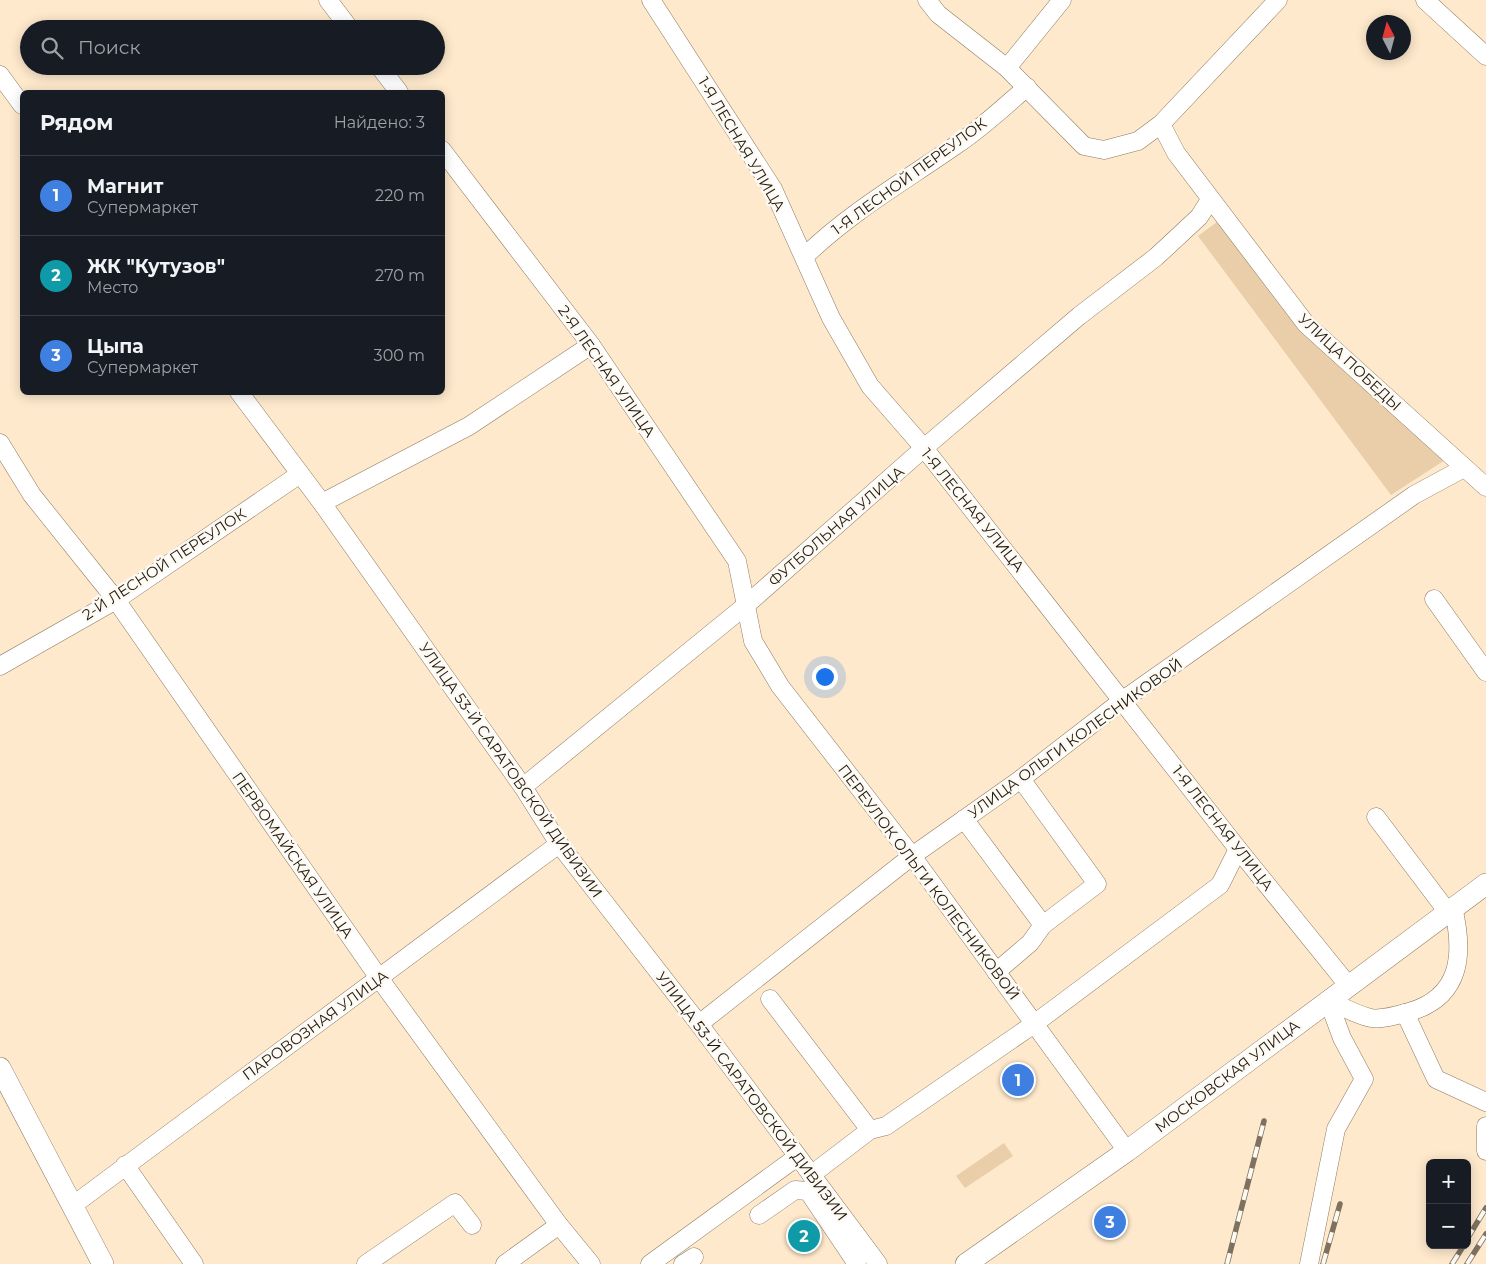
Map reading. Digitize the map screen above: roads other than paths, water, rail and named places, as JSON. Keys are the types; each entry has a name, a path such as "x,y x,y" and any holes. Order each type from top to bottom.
{"main road":[{"name":"МОСКОВСКАЯ УЛИЦА","path":"966,1264 1127,1151 1486,884"},
{"path":"0,1068 103,1264"}],"street":[{"path":"328,0 343,20"},
{"name":"1-Я ЛЕСНАЯ УЛИЦА","path":"651,0 773,189 832,318 870,386 924,448 1124,700 1238,849 1348,985"},
{"path":"927,0 938,14 1007,68 1084,146 1104,150 1138,140 1161,124 1278,0"},
{"path":"1007,68 1062,0"},
{"path":"1425,0 1486,56"},
{"path":"0,75 20,102"},
{"path":"385,75 397,90"},
{"name":"1-Я ЛЕСНОЙ ПЕРЕУЛОК","path":"805,256 873,199 961,142 1027,87"},
{"name":"УЛИЦА ПОБЕДЫ","path":"1161,124 1176,153 1210,200 1306,324 1486,488"},
{"name":"2-Я ЛЕСНАЯ УЛИЦА","path":"445,154 592,345 737,561 745,606"},
{"name":"ФУТБОЛЬНАЯ УЛИЦА","path":"523,787 745,606 924,448 1079,316 1156,257 1199,217 1210,200"},
{"path":"322,503 469,426 592,345"},
{"name":"УЛИЦА 53-Й САРАТОВСКОЙ ДИВИЗИИ","path":"241,395 322,503 523,787 559,844 699,1024 878,1264"},
{"name":"ПЕРВОМАЙСКАЯ УЛИЦА","path":"0,443 32,495 116,600 379,978 559,1225 591,1264"},
{"name":"УЛИЦА ОЛЬГИ КОЛЕСНИКОВОЙ","path":"699,1024 912,856 1021,779 1124,700 1414,495 1464,468"},
{"name":"2-Й ЛЕСНОЙ ПЕРЕУЛОК","path":"0,666 116,600 300,474"},
{"path":"1434,599 1486,672"},
{"name":"ПЕРЕУЛОК ОЛЬГИ КОЛЕСНИКОВОЙ","path":"745,606 753,641 780,686 912,856 1127,1151"},
{"path":"996,972 1030,943 1043,924 1097,884 1021,779"},
{"path":"1328,1000 1372,1018 1424,1008 1444,995 1458,960 1459,931 1450,909 1376,817"},
{"path":"964,819 1043,924"},
{"name":"ПАРОВОЗНАЯ УЛИЦА","path":"72,1206 559,844"},
{"path":"811,1175 870,1130 886,1126 1034,1024 1220,885 1238,849"},
{"path":"770,999 870,1130"},
{"path":"1308,1264 1336,1129 1364,1079 1342,1038 1328,1000"},
{"path":"1405,1013 1436,1079 1486,1102"},
{"path":"1486,1126 1486,1151"},
{"path":"650,1264 797,1157"},
{"path":"125,1165 194,1264"},
{"path":"759,1215 795,1190 808,1191 857,1264"},
{"path":"366,1264 455,1203 472,1225"},
{"path":"504,1264 559,1225"}],"railway":[{"path":"1227,1264 1264,1121"},
{"path":"1323,1264 1340,1204"},
{"path":"1471,1232 1486,1208"},
{"path":"1467,1264 1486,1234"},
{"path":"1452,1264 1461,1249"}],"place":[{"name":"Магнит","path":"1018,1080"},
{"name":"Цыпа","path":"1110,1222"},
{"name":"ЖК \"Кутузов\"","path":"804,1236"}]}
